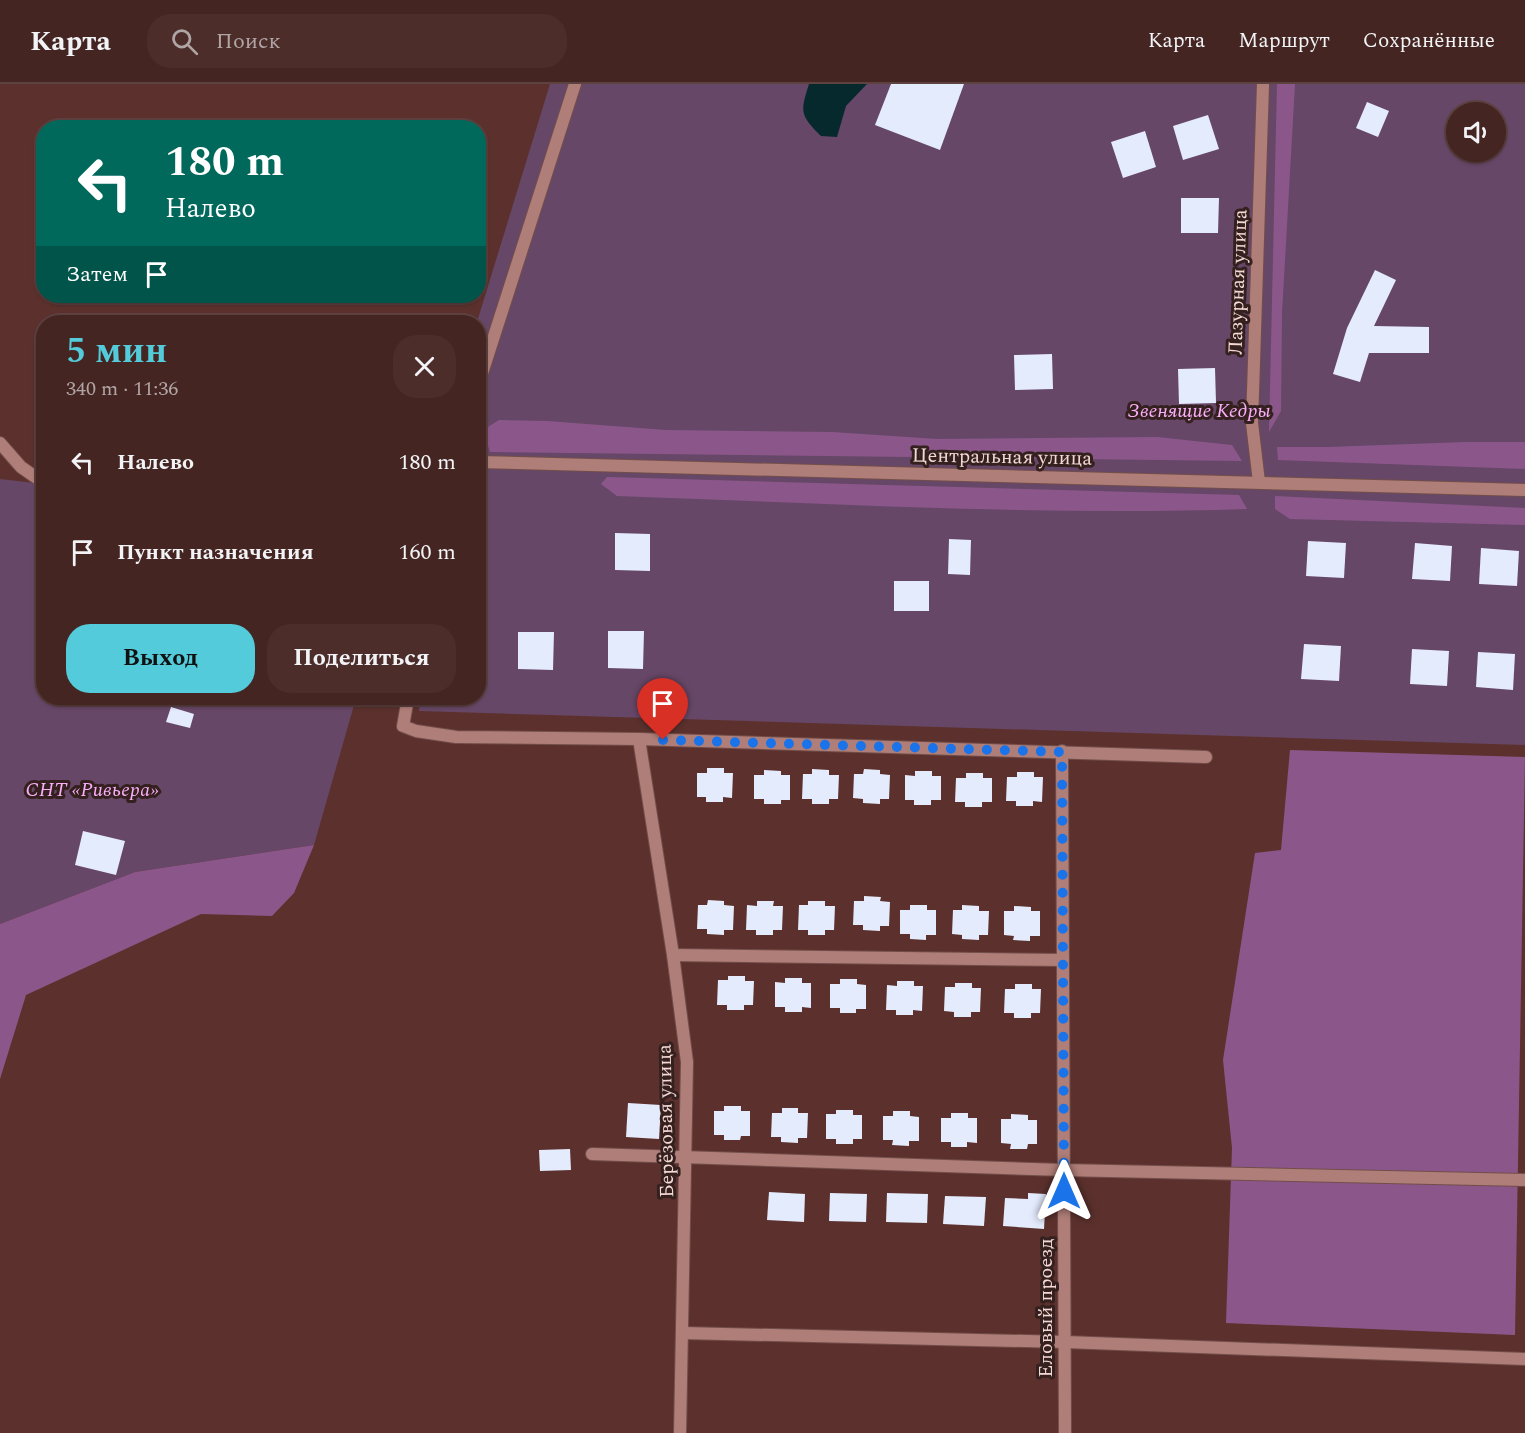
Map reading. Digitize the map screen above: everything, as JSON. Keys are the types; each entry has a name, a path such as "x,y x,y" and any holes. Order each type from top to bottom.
{"street":[{"path":"486,361 575,84"},
{"name":"Лазурная улица","path":"1259,482 1252,423 1263,84"},
{"path":"0,442 21,467 36,477"},
{"name":"Центральная улица","path":"486,462 1525,490"},
{"path":"407,705 403,726 416,731 456,737 639,740 1206,757"},
{"name":"Берёзовая улица","path":"639,740 673,955 687,1062 680,1433"},
{"name":"Еловый проезд","path":"1062,752 1065,1433"},
{"path":"673,955 1063,960"},
{"path":"592,1154 1064,1170 1525,1180"},
{"path":"683,1333 1065,1342 1525,1359"}],"green space":[{"name":"Звенящие Кедры","path":"550,84 1525,84 1525,745 419,711 419,705 486,705 486,315 479,315 483,303 486,303 486,293"},
{"name":"СНТ «Ривьера»","path":"0,479 36,483 36,705 354,705 314,845 135,872 0,924"}],"shaded area":[{"path":"1277,84 1295,84 1282,313 1281,411 1269,432"},
{"path":"499,420 547,421 666,430 832,432 937,439 1157,437 1232,445 1242,461 490,452 486,439 486,428"},
{"path":"1525,442 1525,469 1278,460 1277,447 1328,447"},
{"path":"607,477 1239,495 1247,509 1011,510 617,496 601,484"},
{"path":"1275,496 1525,508 1525,525 1290,519 1275,509"},
{"path":"1290,750 1525,757 1515,1335 1226,1323 1232,1148 1223,1060 1255,853 1281,850"},
{"path":"314,845 294,893 272,916 201,914 26,995 0,1079 0,924 135,872"}],"water":[{"path":"809,84 867,84 846,106 837,137 821,136 806,118 803,107"}],"building":[{"path":"891,84 964,84 940,150 875,125"},
{"path":"1367,102 1389,111 1378,137 1356,128"},
{"path":"1208,115 1219,149 1183,160 1173,126"},
{"path":"1145,131 1156,167 1123,178 1111,142"},
{"path":"1181,198 1219,198 1218,233 1181,233"},
{"path":"1375,270 1396,280 1374,326 1429,327 1429,353 1369,353 1360,382 1333,374 1347,328"},
{"path":"1052,354 1053,389 1015,390 1014,355"},
{"path":"1215,368 1216,403 1179,404 1178,369"},
{"path":"615,533 650,534 650,571 615,570"},
{"path":"949,539 971,540 970,575 948,574"},
{"path":"1308,541 1346,543 1344,578 1306,576"},
{"path":"1415,543 1452,546 1450,581 1412,579"},
{"path":"1481,548 1519,551 1517,586 1479,584"},
{"path":"894,581 929,581 929,611 894,611"},
{"path":"608,631 644,631 643,669 608,668"},
{"path":"518,632 554,632 553,670 518,669"},
{"path":"1304,644 1341,646 1339,681 1301,679"},
{"path":"1412,649 1449,651 1447,686 1410,684"},
{"path":"1478,652 1515,654 1513,690 1476,687"},
{"path":"171,707 194,714 190,728 166,722"},
{"path":"707,768 724,768 724,773 733,773 732,798 723,797 723,802 706,802 706,797 697,797 697,773 707,773"},
{"path":"812,769 829,770 829,775 839,775 838,799 829,799 829,804 812,804 812,799 802,799 803,774 812,774"},
{"path":"864,769 880,770 880,774 890,775 889,799 880,799 880,804 863,803 863,799 853,798 854,774 863,774"},
{"path":"764,770 781,771 781,775 790,775 790,800 781,800 781,804 764,804 764,799 754,799 754,775 764,775"},
{"path":"915,771 932,771 932,776 941,776 941,800 931,800 931,805 914,805 914,800 905,800 905,775 915,776"},
{"path":"1017,772 1034,772 1034,777 1043,777 1042,802 1033,801 1033,806 1016,806 1016,801 1006,801 1007,777 1017,777"},
{"path":"966,773 983,773 983,778 992,778 992,802 982,802 982,807 965,807 965,802 955,802 956,778 966,778"},
{"path":"83,831 125,841 116,875 75,865"},
{"path":"864,896 881,897 880,901 890,902 889,926 880,926 880,931 863,930 863,925 853,925 854,901 864,901"},
{"path":"708,900 724,901 724,905 734,906 733,930 724,930 724,935 707,934 707,929 697,929 698,905 707,905"},
{"path":"757,901 774,901 773,906 783,906 782,930 773,930 773,935 756,935 756,930 746,930 747,905 757,906"},
{"path":"808,901 825,901 825,906 835,906 834,930 825,930 825,935 808,935 808,930 798,930 799,905 808,905"},
{"path":"910,905 927,905 927,910 936,910 936,935 926,935 926,940 910,939 910,934 900,934 900,910 910,910"},
{"path":"962,905 979,906 979,911 989,911 988,935 979,935 979,940 962,939 962,935 952,934 953,910 962,910"},
{"path":"1014,906 1031,907 1031,911 1040,911 1040,936 1030,936 1030,941 1013,940 1014,936 1004,935 1004,911 1014,911"},
{"path":"728,976 745,976 745,981 754,981 753,1005 744,1005 744,1010 727,1010 727,1005 717,1005 718,980 728,980"},
{"path":"785,978 802,978 802,983 811,983 811,1008 802,1007 802,1012 785,1012 785,1007 775,1007 775,982 785,983"},
{"path":"840,979 857,979 857,984 866,985 866,1009 856,1009 856,1013 840,1013 840,1008 830,1008 830,984 840,984"},
{"path":"897,981 914,981 914,986 923,986 922,1011 913,1010 913,1015 896,1015 896,1010 886,1010 887,985 897,986"},
{"path":"955,983 972,983 972,988 981,988 980,1012 971,1012 971,1017 954,1017 954,1012 944,1011 945,987 955,987"},
{"path":"1015,984 1032,984 1032,989 1041,989 1040,1013 1031,1013 1031,1018 1014,1018 1014,1013 1004,1013 1005,989 1015,989"},
{"path":"628,1103 661,1105 659,1139 626,1137"},
{"path":"724,1106 741,1106 741,1111 750,1111 750,1136 741,1136 740,1140 724,1140 724,1135 714,1135 714,1111 724,1111"},
{"path":"782,1108 798,1108 798,1113 808,1113 807,1138 798,1138 798,1143 781,1142 781,1137 771,1137 772,1113 782,1113"},
{"path":"836,1110 853,1110 853,1115 862,1115 862,1139 853,1139 853,1144 836,1144 836,1139 826,1139 826,1114 836,1114"},
{"path":"893,1111 910,1111 910,1116 919,1117 919,1141 909,1141 909,1146 892,1145 893,1140 883,1140 883,1116 893,1116"},
{"path":"951,1113 968,1113 968,1118 977,1118 977,1143 967,1142 967,1147 951,1147 951,1142 941,1142 941,1118 951,1118"},
{"path":"1011,1114 1028,1115 1028,1120 1037,1120 1037,1144 1028,1144 1027,1149 1010,1149 1011,1144 1001,1143 1001,1119 1011,1119"},
{"path":"570,1149 571,1170 540,1171 539,1150"},
{"path":"769,1192 805,1194 804,1222 767,1220"},
{"path":"830,1193 867,1194 866,1222 829,1221"},
{"path":"887,1193 928,1194 927,1223 886,1222"},
{"path":"1028,1193 1046,1194 1044,1229 1003,1226 1005,1198 1028,1199"},
{"path":"945,1196 986,1197 984,1226 943,1224"}],"route":[{"path":"663,740 1062,752 1064,1191"}]}
